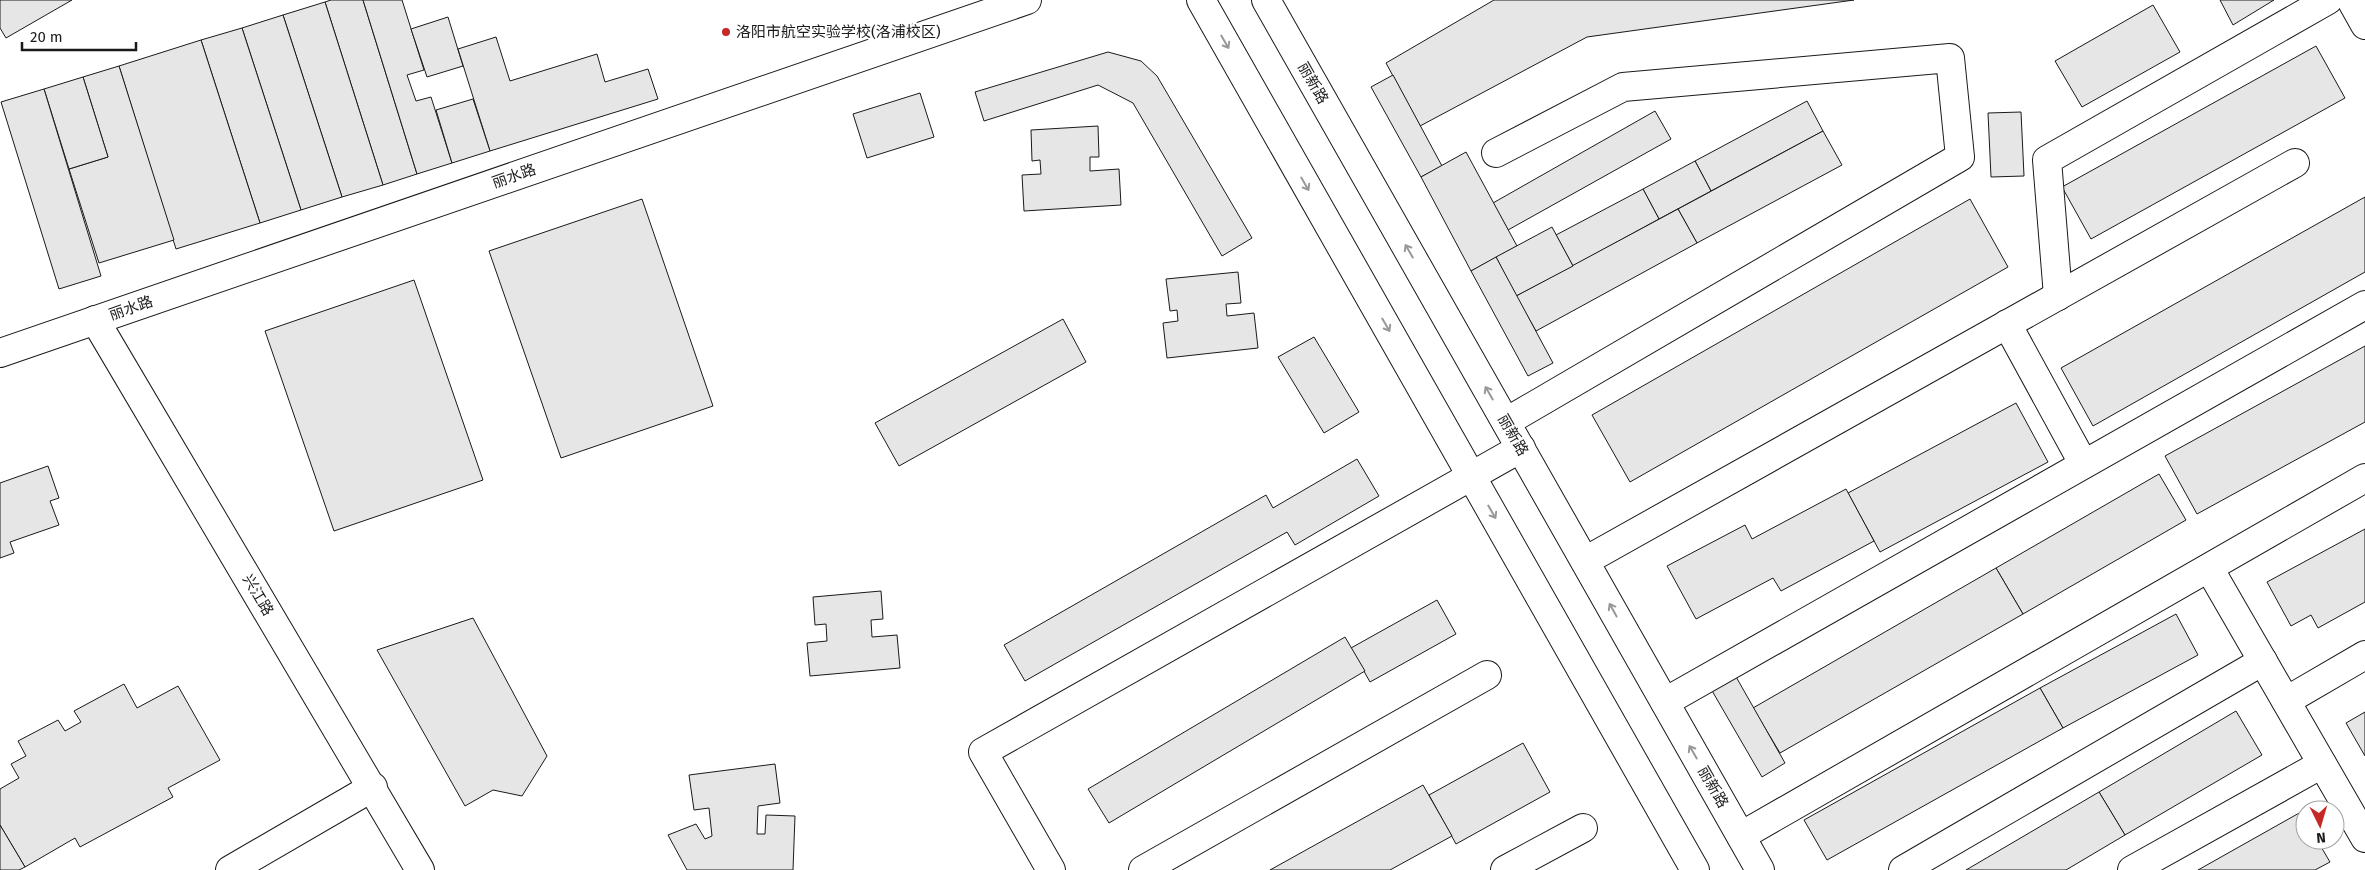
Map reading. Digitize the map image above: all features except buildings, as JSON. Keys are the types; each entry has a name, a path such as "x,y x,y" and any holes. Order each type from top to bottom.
{"street":[{"name":"丽水路","path":"0,353 1027,0"},
{"path":"1201,0 1695,870"},
{"name":"丽新路","path":"1266,0 1760,870"},
{"path":"2058,296 2047,160 2328,0"},
{"path":"2351,0 2365,25"},
{"path":"1496,153 1623,87 1950,58 1960,157 1506,422"},
{"path":"1585,561 2295,163"},
{"path":"1665,702 2083,463 2365,305"},
{"name":"兴江路","path":"95,320 373,787 420,870"},
{"path":"2007,324 2083,463"},
{"path":"1050,870 982,752 1521,448"},
{"path":"1741,836 2365,478"},
{"path":"2209,568 2364,834"},
{"path":"2286,701 2365,655"},
{"path":"1903,870 2263,661"},
{"path":"1143,870 1487,675"},
{"path":"2132,870 2322,764"},
{"path":"230,870 373,787"},
{"path":"1506,870 1583,828"}],"place":[{"name":"洛阳市航空实验学校(洛浦校区)","path":"726,32"}]}
